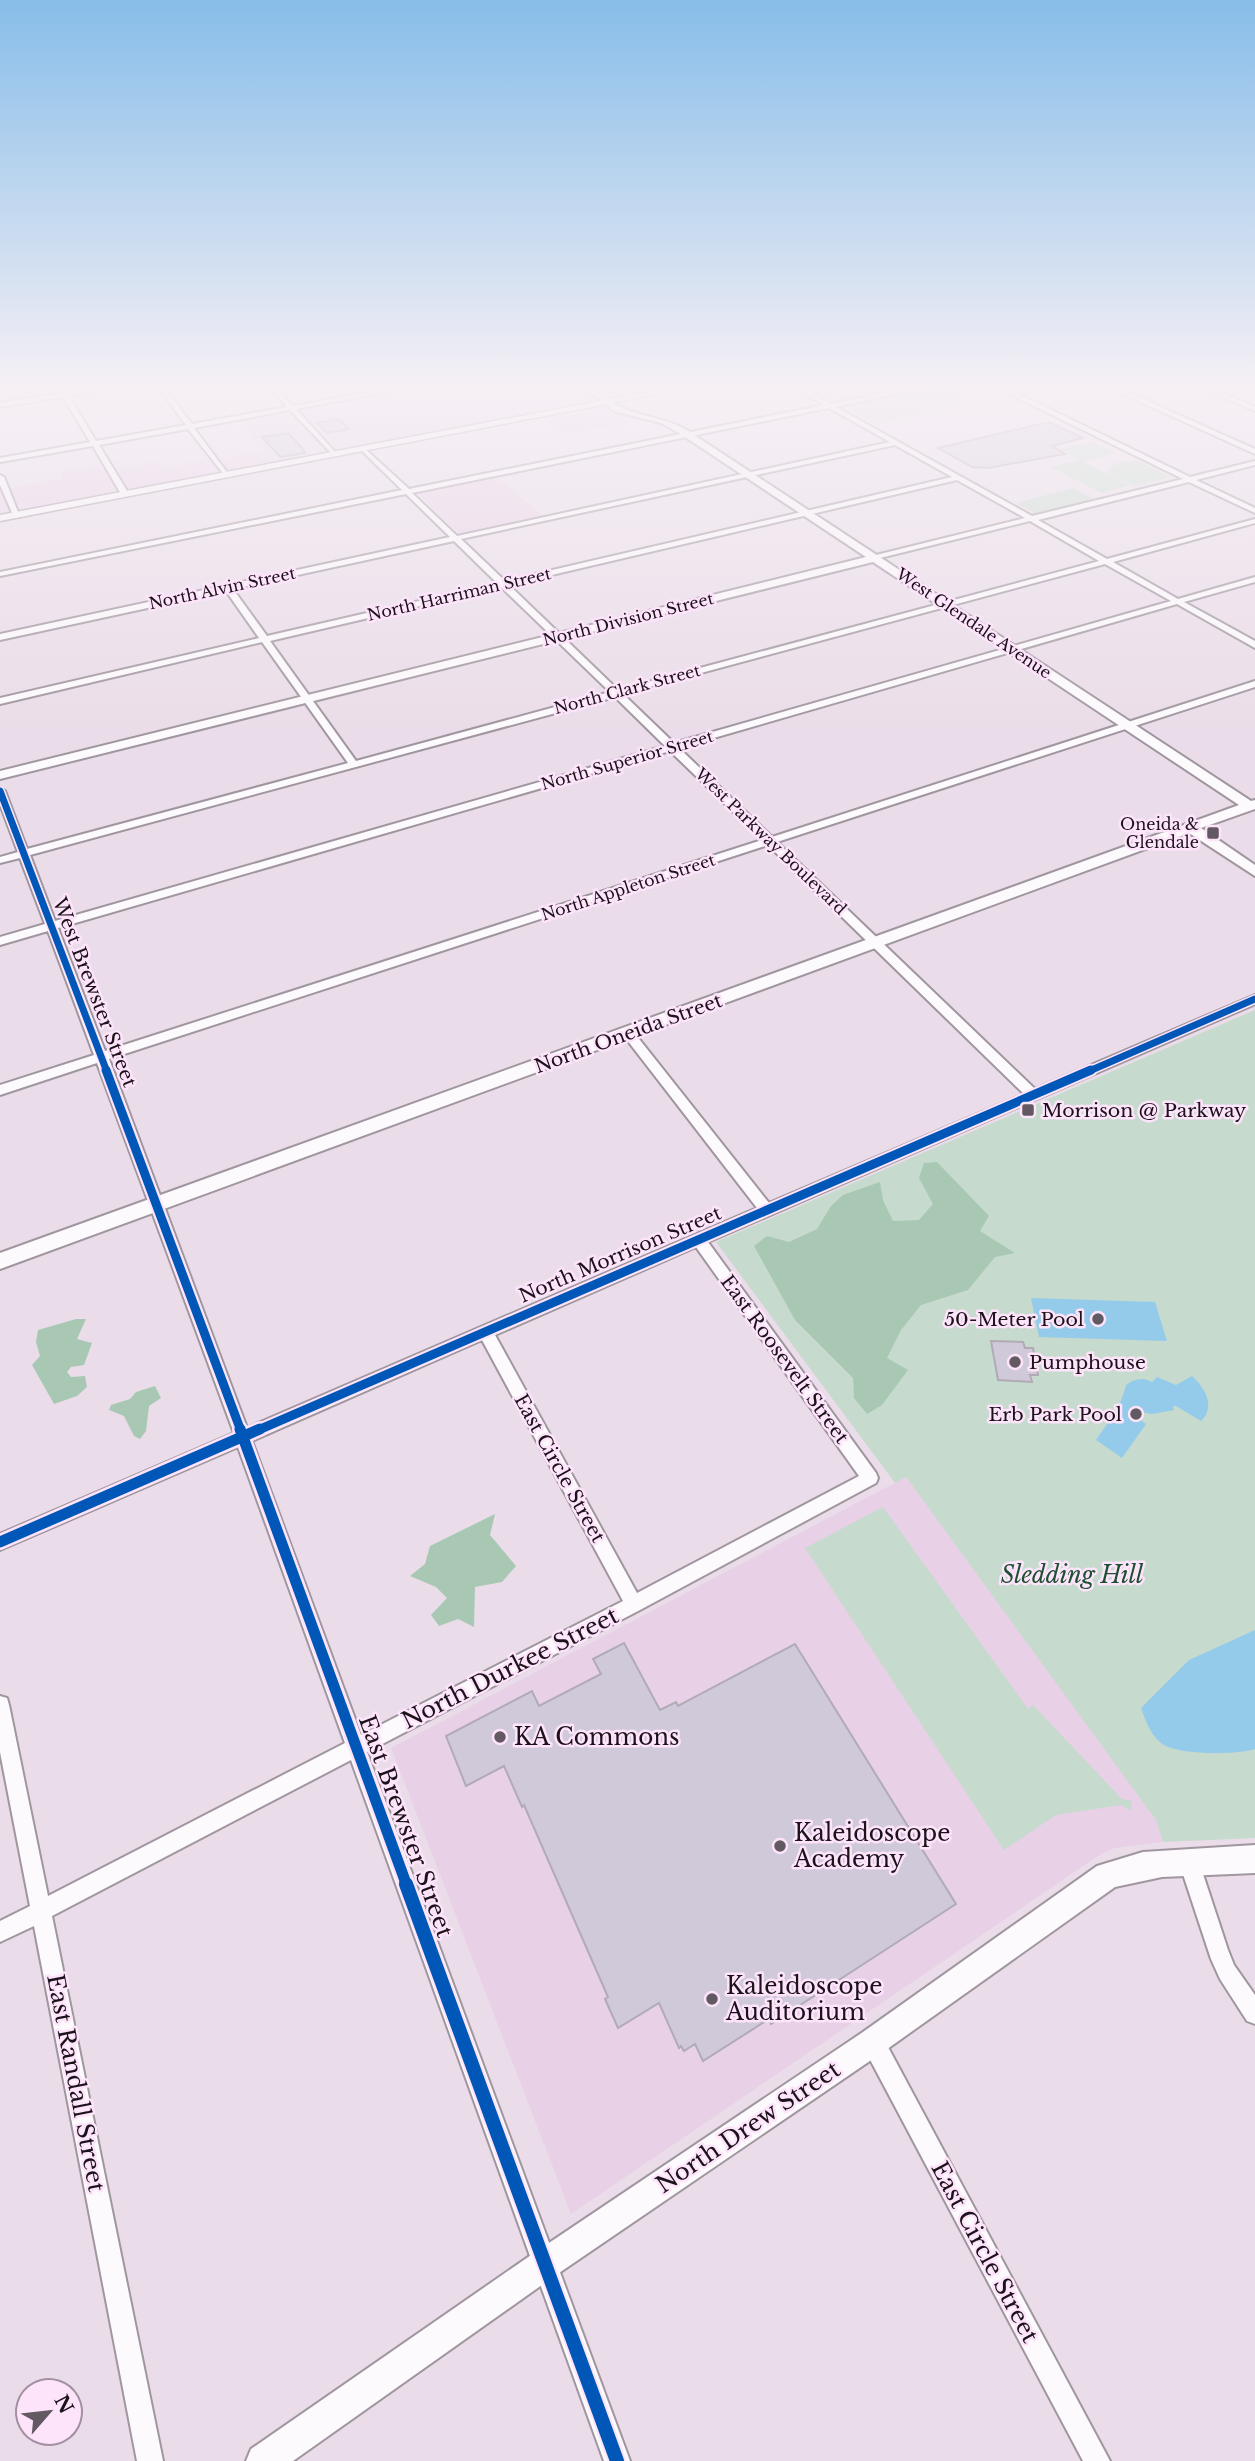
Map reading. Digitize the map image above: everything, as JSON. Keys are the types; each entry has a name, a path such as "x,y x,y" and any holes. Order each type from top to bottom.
{"main road":[{"path":"0,518 90,501"}],"street":[{"path":"11,501 17,515"},
{"path":"0,574 359,501"},
{"name":"West Parkway Boulevard","path":"417,501 1033,1095"},
{"name":"North Alvin Street","path":"0,637 626,501"},
{"name":"West Glendale Avenue","path":"789,501 1252,805"},
{"name":"North Harriman Street","path":"0,701 859,501"},
{"path":"998,501 1255,645"},
{"name":"North Division Street","path":"0,775 1103,501"},
{"path":"1234,501 1255,511"},
{"name":"North Clark Street","path":"0,860 1255,521"},
{"name":"North Superior Street","path":"0,941 1255,579"},
{"path":"227,587 353,763"},
{"name":"North Appleton Street","path":"0,1090 1255,684"},
{"name":"West Brewster Street","path":"0,791 158,1205"},
{"name":"North Oneida Street","path":"0,1261 1252,805"},
{"path":"1191,828 1255,872"},
{"name":"North Morrison Street","path":"0,1542 1255,999"},
{"path":"628,1033 766,1210"},
{"name":"East Brewster Street","path":"158,1205 617,2461"},
{"name":"East Roosevelt Street","path":"699,1240 870,1478"},
{"name":"East Circle Street","path":"485,1331 634,1604"},
{"name":"North Durkee Street","path":"0,1932 634,1604 870,1478"},
{"name":"East Randall Street","path":"0,1704 150,2461"},
{"name":"North Drew Street","path":"263,2461 545,2264 873,2042 1107,1876 1129,1866 1255,1859"},
{"path":"1189,1862 1227,1972 1255,2013"},
{"name":"East Circle Street","path":"873,2042 1097,2461"}],"shaded area":[{"path":"0,501 69,501 0,514"},
{"path":"425,501 525,501 543,516 460,534"},
{"name":"Kaleidoscope Academy","path":"906,1477 1157,1820 1163,1842 1115,1848 1101,1854 571,2214 391,1748"}],"green space":[{"path":"1024,501 1088,501 1036,514 1016,503"},
{"name":"Sledding Hill","path":"1255,1010 1255,1838 1163,1842 1156,1820 906,1477 895,1483 716,1242"},
{"path":"937,1162 989,1216 980,1231 1015,1253 995,1257 968,1290 921,1305 901,1330 887,1358 908,1370 882,1405 867,1414 854,1398 853,1378 795,1320 754,1246 767,1236 789,1242 817,1229 831,1206 843,1195 880,1182 883,1200 893,1221 919,1220 933,1204 919,1178 924,1163"},
{"path":"76,1319 86,1319 77,1339 92,1343 84,1365 71,1367 67,1372 71,1377 85,1376 87,1387 77,1396 54,1404 32,1365 40,1356 36,1342 38,1330"},
{"path":"155,1386 161,1398 149,1406 146,1431 140,1439 134,1436 124,1416 109,1410 111,1405"},
{"path":"883,1507 1028,1709 1033,1705 1122,1799 1132,1801 1131,1811 1121,1805 1056,1815 1004,1850 805,1548"},
{"path":"495,1514 490,1535 516,1566 502,1582 475,1587 474,1627 458,1619 439,1626 431,1615 447,1598 436,1587 410,1576 425,1564 430,1546"}],"water":[{"name":"50-Meter Pool","path":"1031,1298 1155,1302 1167,1341 1039,1337"},
{"path":"1192,1376 1207,1397 1208,1409 1201,1421 1176,1406 1173,1406 1174,1410 1152,1414 1136,1411 1135,1416 1146,1424 1122,1458 1096,1440 1114,1414 1129,1383 1142,1379 1152,1382 1157,1377 1176,1385"},
{"path":"1255,1630 1255,1749 1195,1752 1172,1748 1159,1742 1149,1729 1141,1708 1189,1660"}],"building":[{"name":"Pumphouse","path":"991,1341 1023,1342 1025,1348 1033,1348 1038,1375 1030,1375 1032,1382 998,1380"},
{"name":"Kaleidoscope Academy","path":"624,1643 660,1710 676,1702 678,1706 795,1644 956,1904 771,2024 769,2019 703,2061 695,2044 684,2051 681,2046 679,2048 659,2003 618,2028 605,1999 608,1997 524,1805 522,1807 504,1766 466,1786 446,1736 532,1691 539,1706 601,1674 593,1659"}],"cycle path":[{"path":"0,791 162,1216 617,2461"},
{"path":"0,1542 1255,999"}],"place":[{"name":"Oneida & Glendale","path":"1213,833"},
{"name":"Morrison @ Parkway","path":"1028,1110"},
{"name":"50-Meter Pool","path":"1098,1319"},
{"name":"Pumphouse","path":"1015,1362"},
{"name":"Erb Park Pool","path":"1136,1414"},
{"name":"KA Commons","path":"500,1737"},
{"name":"Kaleidoscope Academy","path":"780,1846"},
{"name":"Kaleidoscope Auditorium","path":"712,1999"}]}
